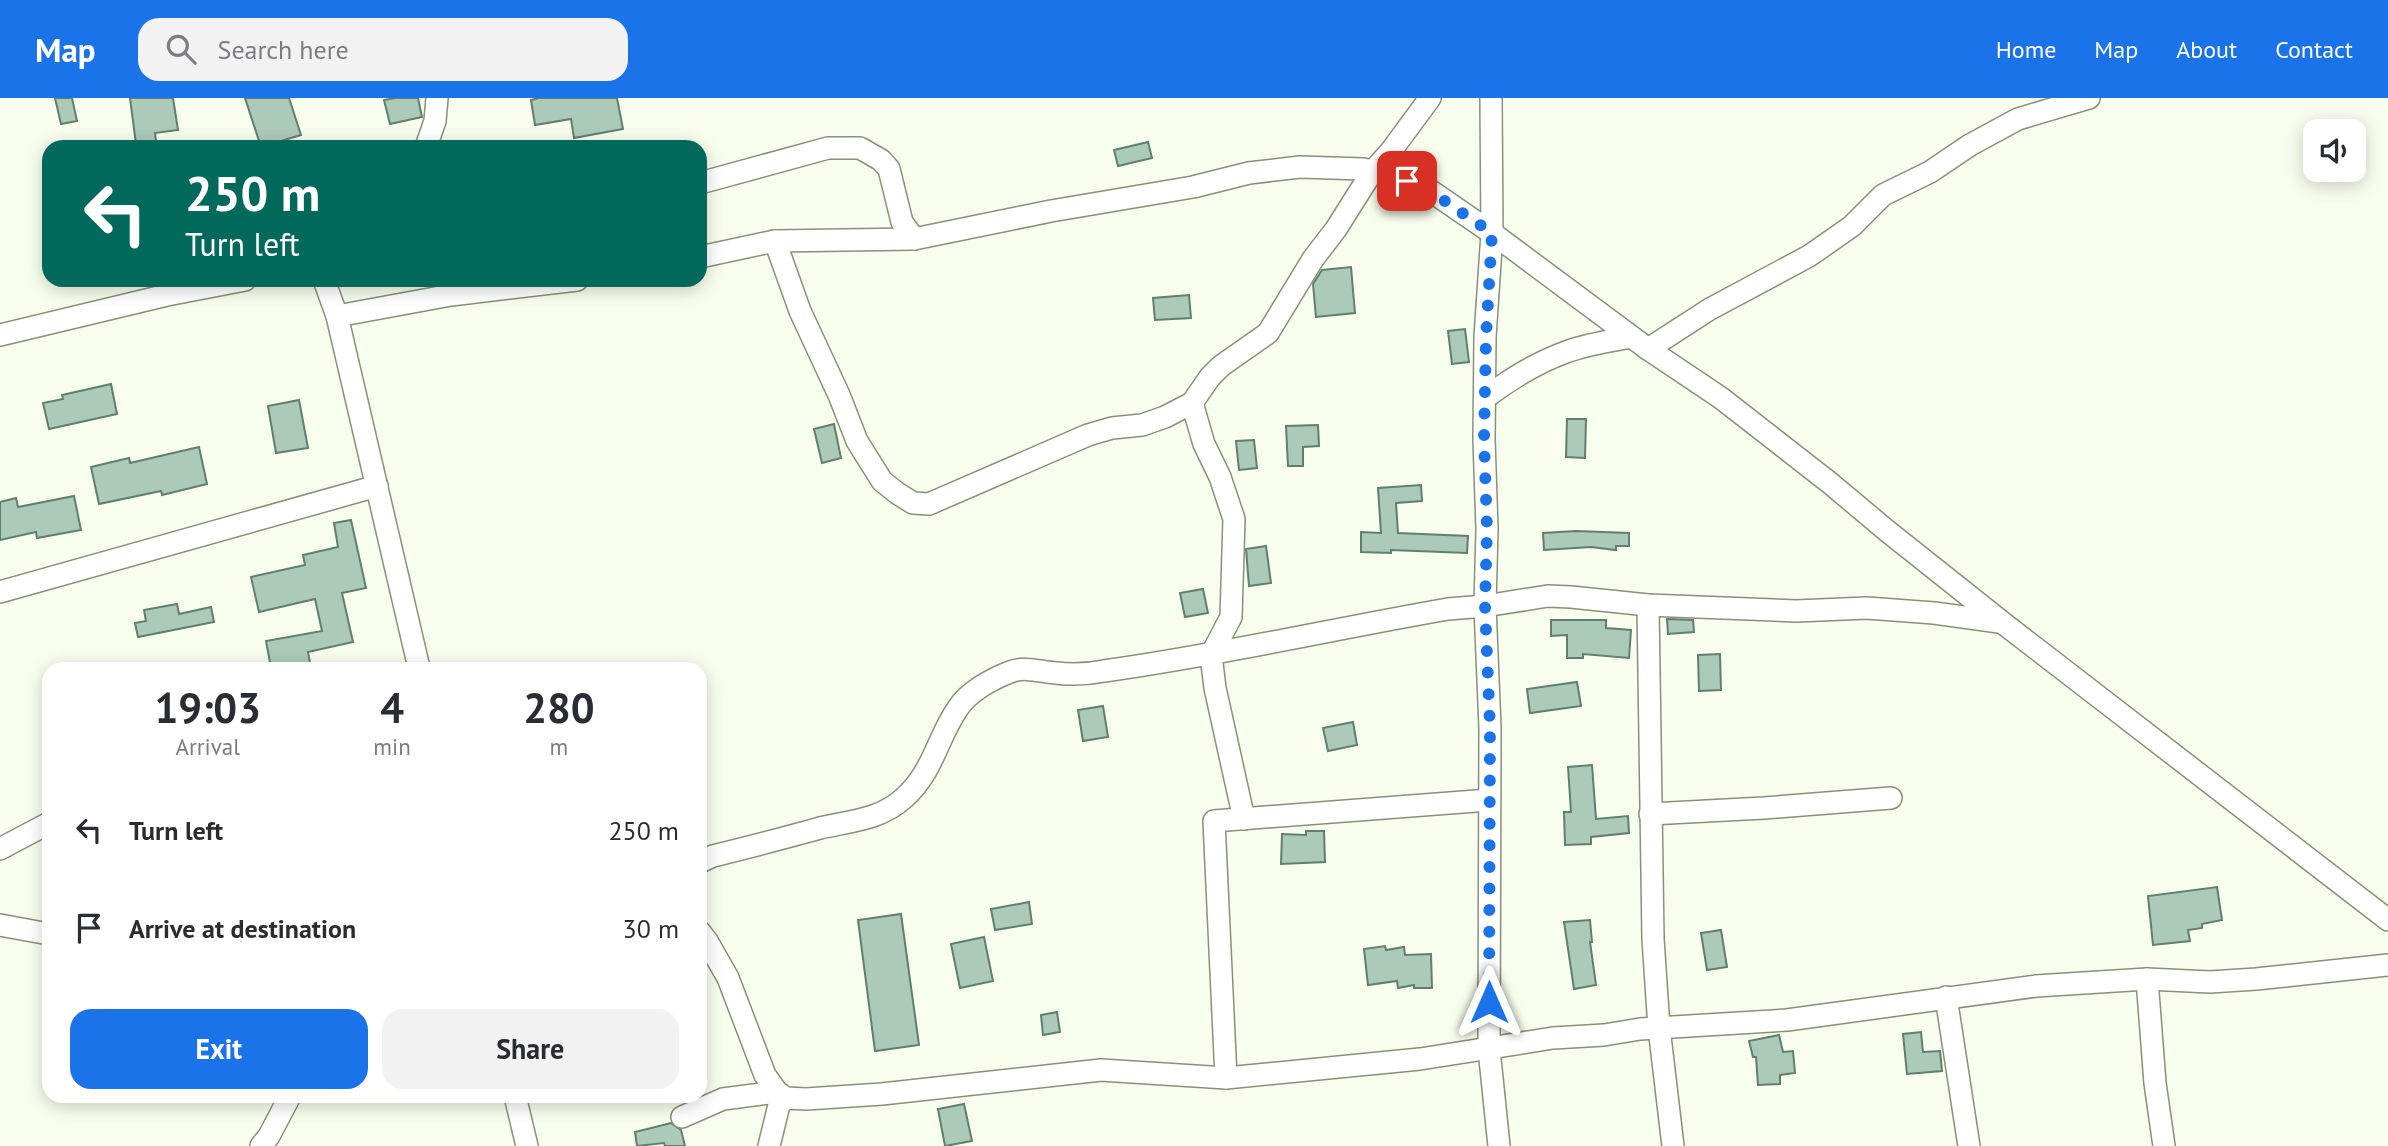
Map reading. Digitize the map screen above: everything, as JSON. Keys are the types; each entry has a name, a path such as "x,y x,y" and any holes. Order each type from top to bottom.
{"street":[{"path":"428,140 435,121 437,98"},
{"path":"775,241 800,311 839,395 857,442 882,481 913,503 929,504 1088,435 1112,428 1142,425 1192,403 1221,366 1268,332 1278,320 1307,267 1336,229 1372,172 1430,98"},
{"path":"1491,98 1492,233 1485,398 1485,606 1490,728 1489,1049 1499,1146"},
{"path":"1485,398 1513,377 1541,362 1569,351 1639,343 1710,309 1820,248 1853,226 1883,195 1930,172 1970,145 2018,119 2090,98"},
{"path":"707,181 828,148 860,148 881,160 889,170 902,222 914,239"},
{"path":"707,256 775,241 914,239 1051,211 1194,187 1249,173 1300,167 1390,174 1424,187 1492,233 1639,343 1721,398 2003,623 2388,920"},
{"path":"0,335 208,287"},
{"path":"327,287 337,316 418,662"},
{"path":"337,316 451,295 518,287"},
{"path":"1192,403 1204,444 1220,477 1234,519 1231,618 1211,655 1215,688 1244,819"},
{"path":"0,592 377,486"},
{"path":"707,859 880,814 912,790 932,764 958,707 983,687 1010,672 1033,669 1055,673 1097,672 1211,655 1448,609 1548,596 1648,605 1796,611 1867,608 1934,613 2003,623"},
{"path":"1648,605 1653,939 1659,1028 1673,1146"},
{"path":"1650,814 1892,798"},
{"path":"1226,1078 1214,821 1489,800"},
{"path":"0,849 42,827"},
{"path":"0,925 42,933"},
{"path":"707,941 727,978 765,1075 781,1095 769,1146"},
{"path":"682,1117 723,1099 781,1095 806,1099 882,1094 1101,1070 1226,1078 1420,1059 1553,1038 1787,1020 2036,986 2147,979 2210,982 2388,965"},
{"path":"2147,979 2155,1083 2164,1146"},
{"path":"1946,997 1969,1146"},
{"path":"261,1146 270,1136 286,1103"},
{"path":"517,1103 527,1146"}],"building":[{"path":"55,98 72,98 77,121 61,124"},
{"path":"130,98 173,98 178,130 155,133 156,140 135,140"},
{"path":"245,98 289,98 301,135 284,140 259,140"},
{"path":"418,98 422,117 390,124 384,100"},
{"path":"617,98 623,129 574,138 571,119 535,125 531,100"},
{"path":"1148,142 1152,158 1118,166 1114,150"},
{"path":"1351,267 1355,313 1316,317 1313,284 1322,270"},
{"path":"1189,295 1191,318 1155,320 1153,298"},
{"path":"1465,329 1469,362 1452,364 1448,331"},
{"path":"111,384 117,414 49,429 43,403 63,399 62,395"},
{"path":"299,400 308,448 276,453 268,406"},
{"path":"1567,419 1586,419 1585,458 1566,457"},
{"path":"834,424 841,458 822,463 814,429"},
{"path":"1318,425 1319,446 1303,447 1303,466 1288,466 1286,426"},
{"path":"1254,440 1257,468 1239,470 1236,441"},
{"path":"199,447 207,484 162,495 161,491 99,504 91,467 129,458 130,463"},
{"path":"1421,485 1422,501 1396,503 1398,533 1468,536 1467,553 1391,550 1391,553 1361,552 1361,532 1381,533 1378,488"},
{"path":"74,496 81,530 37,538 36,532 0,540 0,502 16,498 18,507"},
{"path":"351,520 366,588 342,593 353,642 308,652 310,662 270,662 266,641 322,631 315,599 259,612 251,577 305,565 303,555 338,547 334,523"},
{"path":"1543,533 1629,533 1629,546 1616,546 1616,550 1591,547 1544,550"},
{"path":"1266,546 1271,583 1249,586 1246,549"},
{"path":"1203,589 1208,613 1185,617 1180,593"},
{"path":"177,604 179,614 211,607 214,622 138,637 135,623 146,621 144,610"},
{"path":"1667,619 1693,620 1694,632 1668,634"},
{"path":"1551,620 1606,620 1606,628 1631,630 1629,658 1583,654 1583,658 1567,658 1567,635 1551,636"},
{"path":"1720,654 1721,690 1699,691 1698,655"},
{"path":"1577,682 1581,706 1530,713 1527,689"},
{"path":"1103,706 1108,737 1083,741 1078,710"},
{"path":"1353,722 1357,745 1328,751 1323,728"},
{"path":"1592,765 1596,819 1628,816 1629,833 1591,837 1591,844 1565,845 1564,812 1571,812 1568,767"},
{"path":"1306,831 1324,831 1325,862 1281,864 1282,834 1306,835"},
{"path":"2217,887 2222,920 2188,930 2190,941 2153,945 2148,896"},
{"path":"1029,902 1032,924 995,930 991,909"},
{"path":"901,914 919,1045 875,1051 858,920"},
{"path":"1590,920 1596,985 1574,989 1564,922"},
{"path":"1721,930 1727,967 1707,970 1701,933"},
{"path":"984,937 993,981 960,988 951,944"},
{"path":"1385,946 1386,950 1404,947 1405,955 1431,954 1432,988 1414,988 1414,985 1398,988 1397,981 1368,985 1364,949"},
{"path":"1057,1012 1060,1032 1043,1035 1041,1015"},
{"path":"1921,1032 1923,1052 1940,1051 1942,1071 1907,1074 1903,1034"},
{"path":"1779,1035 1783,1052 1793,1051 1795,1073 1780,1075 1780,1084 1758,1085 1756,1057 1753,1057 1749,1041"},
{"path":"964,1104 972,1141 945,1146 938,1109"},
{"path":"671,1123 681,1130 685,1146 665,1146 664,1143 637,1146 635,1132"}],"route":[{"path":"1407,181 1424,187 1492,233 1484,439 1487,529 1485,606 1490,728 1489,1002"}]}
